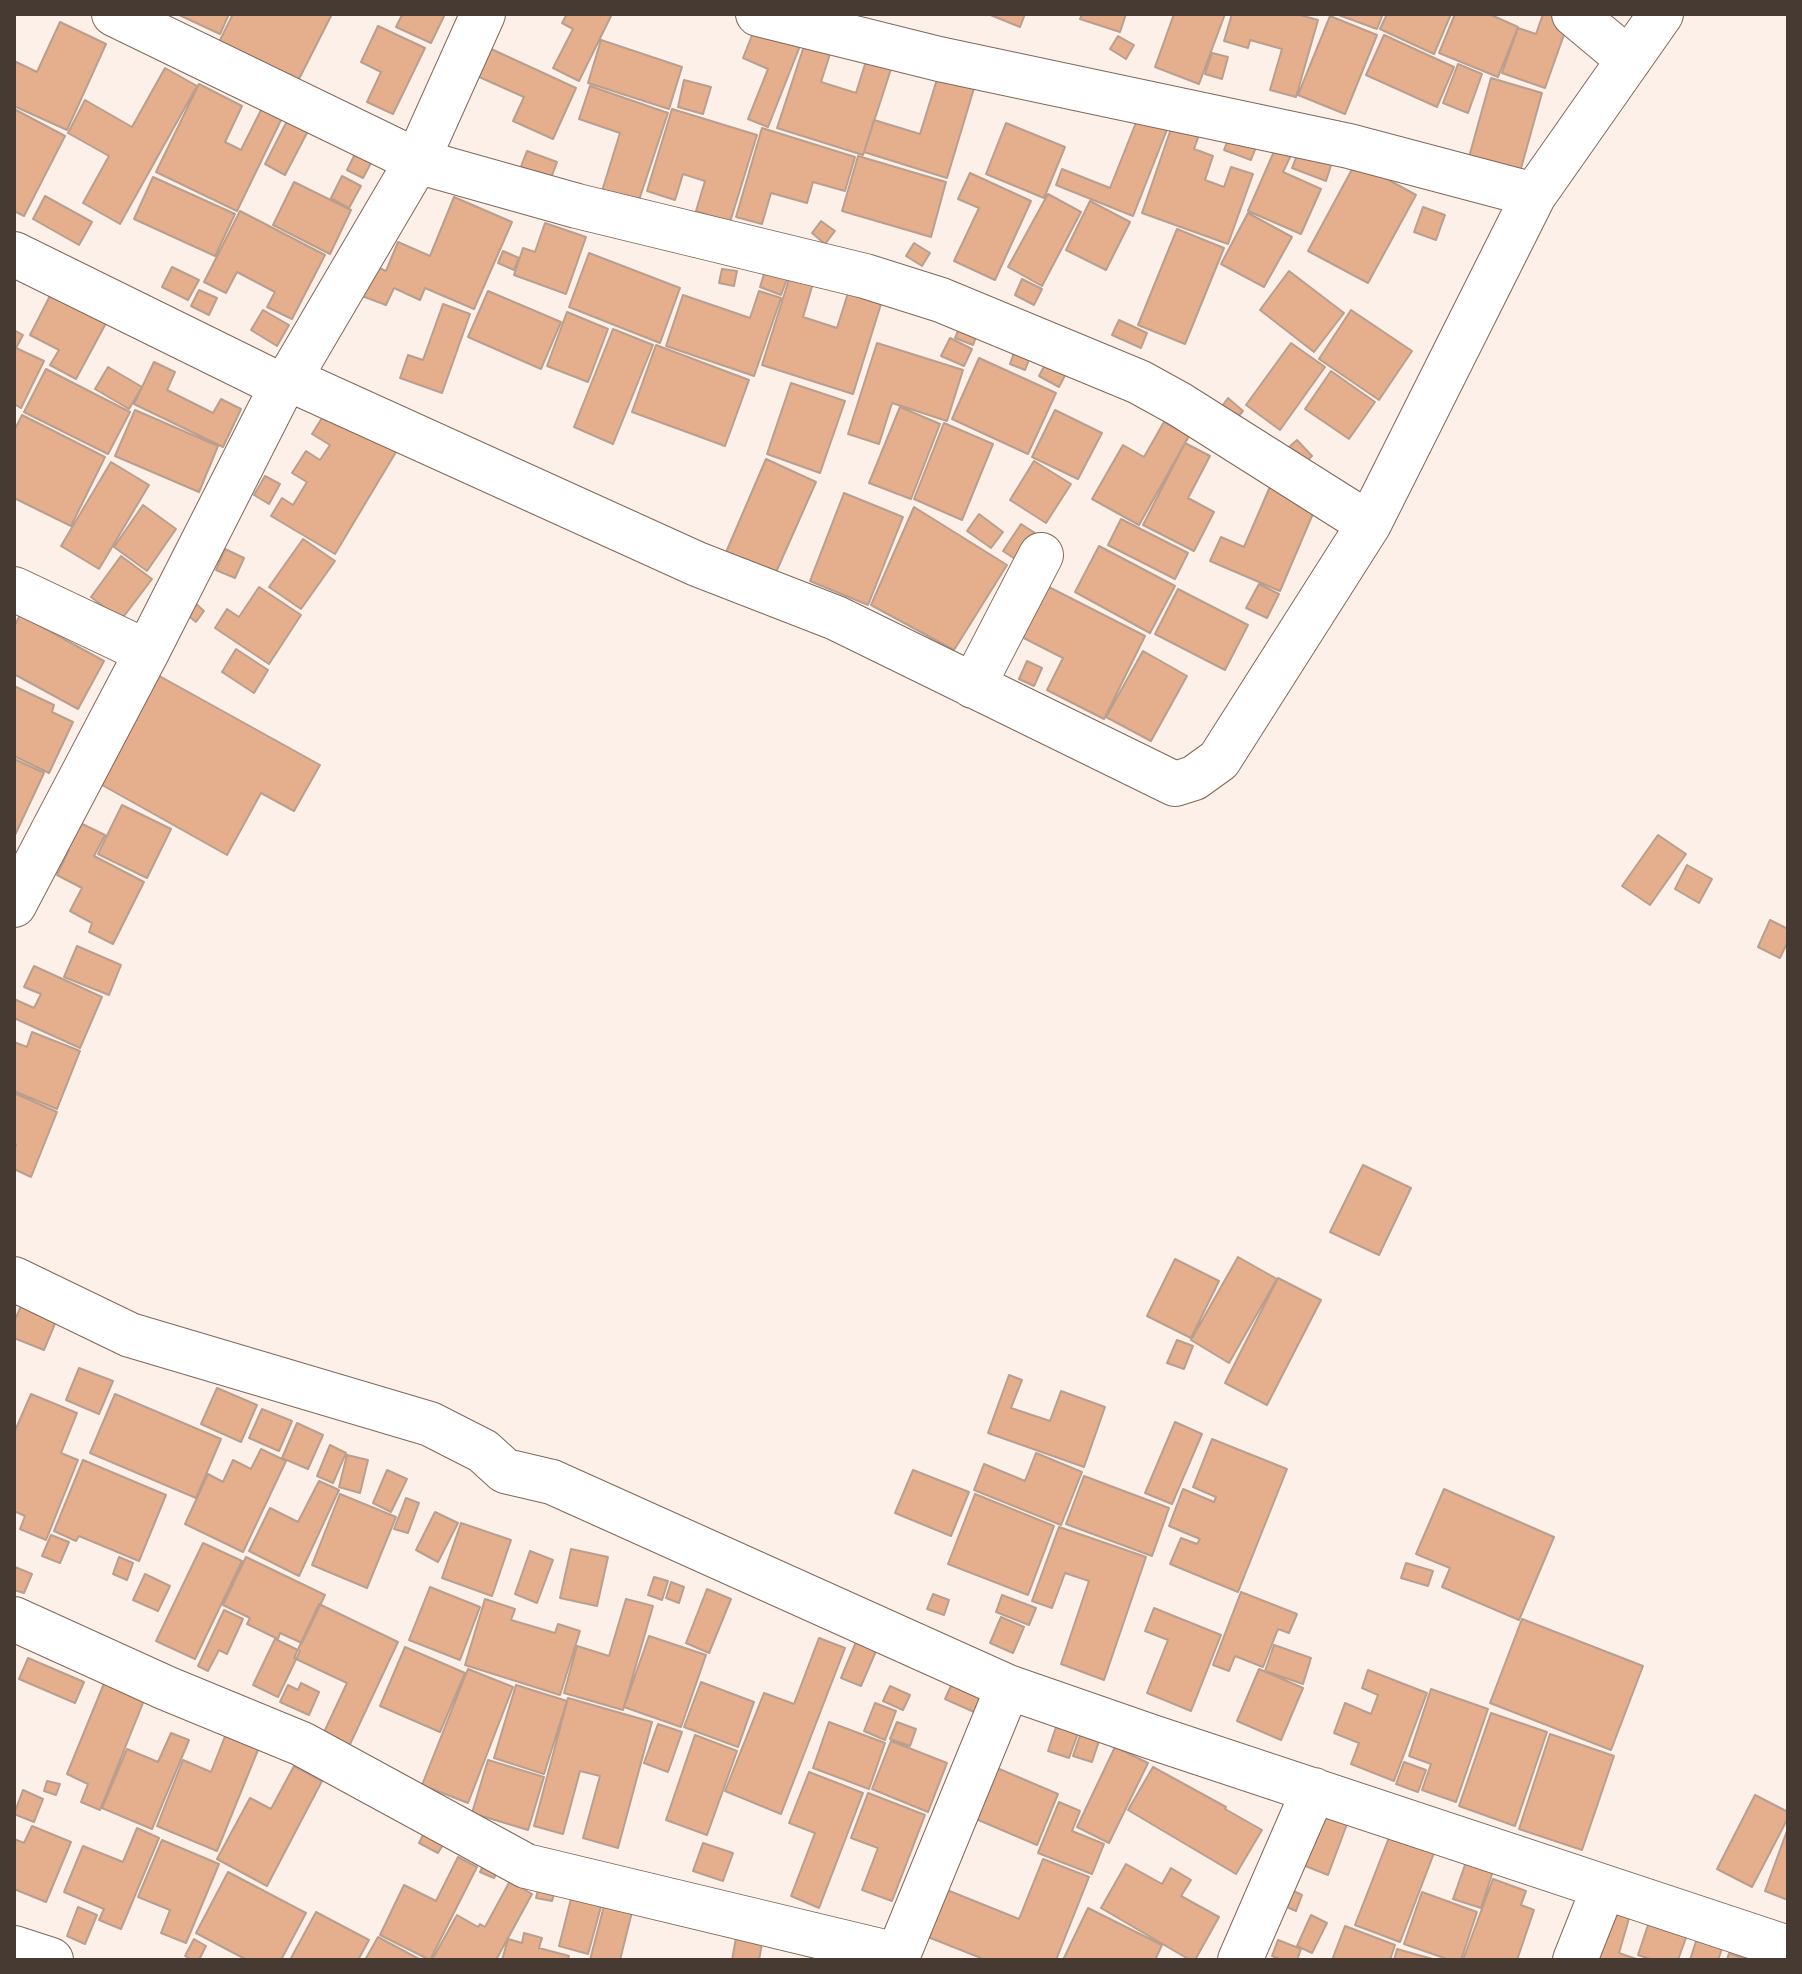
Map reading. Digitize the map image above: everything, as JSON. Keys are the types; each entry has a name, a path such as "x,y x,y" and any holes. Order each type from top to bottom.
{"street":[{"path":"114,14 417,161 577,206 865,276 941,300 1139,382 1369,524"},
{"path":"14,905 285,383 417,161 483,14"},
{"path":"758,14 939,59 1349,146 1534,195"},
{"path":"1574,14 1629,60"},
{"path":"14,254 285,383 697,564 836,618 1175,784 1194,778 1219,760 1369,524 1534,195 1661,14"},
{"path":"973,686 1041,555"},
{"path":"14,589 147,652"},
{"path":"14,1279 130,1335 430,1424 483,1451 505,1471 552,1482 1008,1687 1788,1948"},
{"path":"14,1619 166,1688 302,1744 526,1866 897,1957 1008,1687"},
{"path":"1240,1960 1314,1790"},
{"path":"1575,1960 1604,1887"},
{"path":"14,1948 51,1960"}],"building":[{"path":"177,14 229,14 220,34"},
{"path":"233,14 332,14 298,81 219,42"},
{"path":"401,14 445,14 431,43 396,27"},
{"path":"567,14 612,14 579,81 553,68 573,29 562,23"},
{"path":"988,14 1025,14 1020,27"},
{"path":"1082,14 1126,14 1120,32 1080,19"},
{"path":"1174,14 1225,14 1199,84 1155,67"},
{"path":"1232,14 1296,14 1318,20 1296,97 1270,90 1282,49 1250,40 1248,48 1224,41"},
{"path":"1336,14 1383,14 1377,29"},
{"path":"1387,14 1451,14 1434,54 1380,29"},
{"path":"1455,14 1489,14 1518,27 1498,77 1439,53"},
{"path":"1543,14 1571,15 1545,88 1502,73 1518,28 1536,34"},
{"path":"1330,16 1377,35 1345,114 1298,95"},
{"path":"60,22 106,44 67,130 14,106 14,61 37,72"},
{"path":"757,23 802,41 768,127 748,119 768,69 743,58"},
{"path":"378,26 425,48 393,114 367,102 381,72 361,62"},
{"path":"1384,35 1454,67 1437,107 1366,75"},
{"path":"1118,36 1134,45 1126,59 1110,49"},
{"path":"601,40 682,67 669,109 588,83"},
{"path":"805,43 831,51 821,82 856,93 866,61 891,69 863,155 777,128"},
{"path":"489,48 576,88 553,139 513,121 524,97 477,76"},
{"path":"1212,53 1228,57 1222,79 1205,74"},
{"path":"1458,64 1482,74 1468,113 1443,103"},
{"path":"165,68 197,86 120,224 83,203 109,156 68,133 85,100 132,127"},
{"path":"939,73 975,85 947,178 864,152 874,120 920,134"},
{"path":"1491,78 1542,93 1520,172 1469,157"},
{"path":"684,80 711,87 703,114 678,107"},
{"path":"199,84 242,106 225,142 241,150 263,106 283,116 237,211 156,172"},
{"path":"590,86 668,113 638,203 602,191 620,133 579,119"},
{"path":"14,109 65,136 24,216 14,211"},
{"path":"672,109 757,135 730,222 696,211 705,181 683,174 675,200 647,191"},
{"path":"1141,110 1170,122 1133,216 1056,185 1062,169 1110,188"},
{"path":"287,121 308,131 285,175 265,164"},
{"path":"1006,123 1065,147 1044,198 986,174"},
{"path":"1173,123 1200,132 1194,149 1213,156 1205,180 1224,187 1231,167 1253,174 1228,244 1142,213"},
{"path":"762,128 855,157 845,191 813,182 807,203 771,193 762,224 736,217"},
{"path":"1231,132 1258,142 1251,160 1224,150"},
{"path":"1276,147 1292,153 1283,172 1321,189 1301,234 1248,211"},
{"path":"1299,150 1332,162 1326,181 1292,168"},
{"path":"527,151 557,162 550,181 520,169"},
{"path":"356,152 372,161 363,178 347,170"},
{"path":"858,156 946,182 931,237 842,211"},
{"path":"1356,162 1416,195 1368,283 1308,251"},
{"path":"970,173 1031,201 995,280 954,261 979,208 958,199"},
{"path":"342,176 361,186 349,208 331,198"},
{"path":"153,177 235,214 215,256 134,219"},
{"path":"294,182 351,210 330,254 273,225"},
{"path":"1048,194 1081,212 1042,286 1008,267"},
{"path":"45,196 92,222 79,245 33,219"},
{"path":"454,197 512,222 474,309 425,288 420,300 394,288 386,305 362,296 375,266 386,271 398,242 430,256"},
{"path":"1090,201 1130,222 1106,270 1066,250"},
{"path":"1423,207 1445,215 1436,240 1414,232"},
{"path":"240,211 325,255 292,319 267,307 275,292 237,272 226,293 204,282"},
{"path":"1248,213 1292,237 1264,287 1221,264"},
{"path":"821,221 835,231 825,244 812,233"},
{"path":"545,223 586,237 566,294 514,275 523,248 535,252"},
{"path":"1177,229 1224,248 1185,344 1138,325"},
{"path":"914,243 930,253 922,266 906,256"},
{"path":"503,251 519,258 514,270 498,263"},
{"path":"589,253 680,288 660,343 569,307"},
{"path":"172,267 199,280 188,300 162,287"},
{"path":"722,269 737,271 734,286 719,283"},
{"path":"765,271 787,279 781,295 760,287"},
{"path":"1289,271 1344,313 1314,352 1260,310"},
{"path":"791,273 814,280 803,317 837,328 848,293 881,304 853,394 762,365"},
{"path":"1022,279 1042,289 1034,305 1015,295"},
{"path":"54,288 112,312 76,379 50,365 59,350 30,335"},
{"path":"199,290 217,298 209,315 191,306"},
{"path":"488,291 561,322 541,369 468,337"},
{"path":"759,291 781,298 754,376 666,346 683,295 750,318"},
{"path":"443,304 470,314 442,393 400,378 408,355 423,360"},
{"path":"263,310 289,325 277,346 251,330"},
{"path":"1351,310 1412,351 1379,400 1319,359"},
{"path":"567,312 608,329 588,382 547,366"},
{"path":"963,319 980,326 973,345 955,338"},
{"path":"1119,320 1147,333 1141,348 1112,335"},
{"path":"613,329 653,345 613,444 574,427"},
{"path":"14,330 23,335 16,348 44,361 21,408 14,404"},
{"path":"950,338 972,349 964,366 941,356"},
{"path":"1018,341 1034,347 1025,370 1010,364"},
{"path":"877,343 963,370 947,421 892,403 879,444 848,434"},
{"path":"1291,343 1325,367 1280,430 1246,405"},
{"path":"656,345 749,380 725,446 632,412"},
{"path":"1052,351 1072,362 1059,387 1039,376"},
{"path":"979,358 1056,393 1028,454 952,419"},
{"path":"154,362 175,372 167,390 213,413 221,399 241,409 223,447 134,404"},
{"path":"108,367 142,387 129,409 95,389"},
{"path":"46,369 130,412 108,454 24,412"},
{"path":"1331,371 1375,402 1349,439 1305,409"},
{"path":"791,383 845,401 820,473 767,454"},
{"path":"1228,398 1243,411 1231,425 1217,413"},
{"path":"900,407 940,424 911,499 869,483"},
{"path":"135,410 218,446 199,492 115,456"},
{"path":"327,410 396,452 335,554 271,516 282,498 293,505 307,482 292,473 306,451 320,460 330,445 312,434"},
{"path":"1055,410 1102,433 1078,479 1032,457"},
{"path":"22,415 105,457 71,526 14,498 14,431"},
{"path":"1164,422 1189,436 1139,525 1092,499 1123,445 1144,457"},
{"path":"944,423 993,444 962,520 914,499"},
{"path":"1297,440 1312,456 1296,471 1281,454"},
{"path":"1185,443 1210,456 1188,498 1214,512 1194,551 1143,525"},
{"path":"766,459 816,482 773,579 724,557"},
{"path":"1034,461 1071,484 1046,523 1010,500"},
{"path":"111,462 149,485 99,569 61,546"},
{"path":"265,476 280,484 269,504 254,495"},
{"path":"1272,482 1318,502 1280,591 1210,561 1221,537 1244,547"},
{"path":"844,493 903,517 868,605 810,581"},
{"path":"143,505 176,529 147,571 114,547"},
{"path":"914,507 1007,565 954,650 871,605"},
{"path":"979,514 1003,532 991,548 967,531"},
{"path":"1121,519 1188,553 1175,579 1108,545"},
{"path":"1021,524 1035,533 1018,561 1003,551"},
{"path":"303,539 335,561 301,609 269,587"},
{"path":"1099,546 1175,586 1150,633 1075,592"},
{"path":"225,549 244,558 235,578 216,570"},
{"path":"121,556 152,579 121,620 91,597"},
{"path":"1037,581 1145,636 1104,719 1047,690 1063,658 1012,632"},
{"path":"1259,584 1279,594 1267,618 1246,608"},
{"path":"259,587 301,615 269,664 215,628 227,609 239,617"},
{"path":"1178,589 1248,625 1225,670 1155,634"},
{"path":"194,602 204,611 196,622 185,613"},
{"path":"20,615 104,661 78,709 14,674 14,627"},
{"path":"236,649 268,670 254,693 222,672"},
{"path":"1143,651 1187,676 1151,741 1106,717"},
{"path":"1027,661 1042,668 1034,686 1019,679"},
{"path":"154,673 320,765 294,811 261,793 227,855 95,781"},
{"path":"14,686 54,705 52,712 73,722 49,773 14,756"},
{"path":"14,759 44,773 15,835 14,834"},
{"path":"122,805 171,829 147,878 98,854"},
{"path":"76,821 105,835 94,856 144,882 113,944 89,932 92,923 70,911 82,888 57,875 69,850 62,846"},
{"path":"1658,835 1686,854 1650,905 1622,886"},
{"path":"1687,865 1712,879 1699,903 1675,889"},
{"path":"1770,920 1788,929 1788,941 1780,958 1758,947"},
{"path":"77,946 121,965 109,995 64,977"},
{"path":"34,966 102,997 80,1048 14,1018 14,999 34,1008 41,994 24,987"},
{"path":"32,1032 80,1051 57,1109 14,1091 14,1042 27,1047"},
{"path":"14,1093 57,1112 31,1177 14,1169"},
{"path":"1363,1165 1411,1188 1379,1255 1330,1232"},
{"path":"1238,1257 1277,1279 1229,1363 1191,1340"},
{"path":"1175,1259 1219,1281 1191,1338 1147,1316"},
{"path":"1278,1278 1321,1300 1267,1405 1225,1383"},
{"path":"21,1306 56,1321 44,1350 14,1338 14,1322"},
{"path":"1177,1340 1193,1346 1184,1369 1167,1363"},
{"path":"79,1368 113,1381 99,1414 66,1400"},
{"path":"1009,1375 1022,1380 1011,1408 1050,1421 1061,1391 1105,1407 1084,1467 988,1433"},
{"path":"217,1388 257,1405 241,1442 201,1424"},
{"path":"31,1394 77,1413 61,1453 78,1460 46,1540 20,1529 25,1516 14,1511 14,1433"},
{"path":"115,1394 221,1439 196,1498 90,1453"},
{"path":"262,1409 292,1421 279,1451 249,1438"},
{"path":"1175,1422 1202,1434 1172,1504 1145,1493"},
{"path":"297,1423 323,1435 308,1469 282,1458"},
{"path":"1212,1439 1287,1469 1238,1592 1170,1564 1181,1538 1197,1544 1200,1539 1169,1526 1183,1489 1214,1502 1216,1497 1193,1487"},
{"path":"330,1445 346,1453 333,1483 317,1476"},
{"path":"261,1449 286,1461 243,1552 185,1524 208,1474 223,1482 233,1460 251,1469"},
{"path":"1036,1453 1082,1472 1061,1525 974,1490 984,1464 1025,1481"},
{"path":"347,1455 368,1460 360,1493 339,1487"},
{"path":"83,1460 166,1495 139,1561 79,1536 76,1541 54,1531"},
{"path":"387,1470 407,1479 391,1512 373,1503"},
{"path":"913,1470 969,1492 951,1536 895,1513"},
{"path":"1084,1476 1169,1508 1152,1556 1066,1524"},
{"path":"319,1481 339,1490 299,1576 249,1551 270,1508 298,1522"},
{"path":"1444,1489 1554,1537 1519,1620 1442,1587 1450,1568 1416,1554"},
{"path":"340,1494 396,1517 367,1588 312,1565"},
{"path":"975,1494 1054,1526 1028,1595 948,1564"},
{"path":"406,1498 419,1503 408,1533 394,1529"},
{"path":"435,1512 458,1523 438,1562 416,1550"},
{"path":"461,1523 511,1540 492,1596 442,1578"},
{"path":"1059,1527 1146,1557 1104,1680 1061,1664 1089,1581 1065,1573 1052,1608 1032,1601"},
{"path":"51,1535 69,1542 60,1563 42,1556"},
{"path":"203,1543 242,1561 195,1659 156,1641"},
{"path":"571,1549 608,1557 597,1606 560,1598"},
{"path":"530,1551 553,1560 537,1603 515,1594"},
{"path":"119,1557 133,1563 127,1580 113,1574"},
{"path":"246,1557 325,1595 302,1643 280,1633 278,1639 247,1624 250,1618 223,1605"},
{"path":"1406,1563 1433,1571 1428,1586 1401,1578"},
{"path":"15,1567 32,1574 24,1593 14,1590"},
{"path":"145,1574 170,1586 158,1611 133,1600"},
{"path":"654,1577 668,1581 662,1600 648,1595"},
{"path":"671,1582 684,1587 679,1603 666,1598"},
{"path":"430,1587 480,1607 460,1660 409,1640"},
{"path":"707,1589 731,1599 709,1653 686,1643"},
{"path":"1241,1592 1297,1614 1289,1633 1278,1629 1263,1667 1235,1656 1229,1671 1213,1665"},
{"path":"933,1594 949,1600 944,1615 927,1609"},
{"path":"1002,1595 1036,1608 1029,1625 996,1612"},
{"path":"485,1599 515,1609 511,1620 555,1633 558,1624 580,1631 560,1695 465,1665"},
{"path":"626,1599 653,1606 623,1710 564,1693 577,1646 609,1656"},
{"path":"319,1604 398,1642 344,1757 318,1745 347,1683 294,1658"},
{"path":"1154,1608 1221,1635 1191,1711 1147,1693 1168,1640 1145,1631"},
{"path":"224,1610 243,1619 227,1654 219,1650 208,1671 198,1666"},
{"path":"1001,1617 1024,1627 1013,1653 990,1643"},
{"path":"1522,1619 1643,1666 1611,1750 1490,1703"},
{"path":"649,1636 706,1655 681,1727 624,1707"},
{"path":"819,1638 845,1648 781,1814 725,1791 764,1693 794,1704"},
{"path":"275,1639 300,1651 278,1697 253,1685"},
{"path":"856,1642 876,1651 861,1686 841,1678"},
{"path":"1274,1645 1311,1658 1303,1684 1265,1671"},
{"path":"405,1647 465,1673 440,1732 380,1706"},
{"path":"28,1658 84,1682 75,1703 19,1679"},
{"path":"468,1669 513,1687 468,1803 422,1785"},
{"path":"1259,1669 1303,1688 1281,1740 1237,1721"},
{"path":"1368,1670 1427,1693 1394,1781 1351,1764 1359,1743 1334,1733 1345,1703 1371,1714 1378,1695 1362,1688"},
{"path":"955,1677 984,1690 974,1712 945,1699"},
{"path":"105,1681 145,1698 100,1810 81,1802 88,1784 67,1774"},
{"path":"701,1682 754,1702 738,1747 684,1727"},
{"path":"301,1683 319,1692 309,1715 280,1702 288,1685 298,1690"},
{"path":"516,1685 567,1701 544,1774 494,1758"},
{"path":"890,1686 910,1695 903,1710 883,1701"},
{"path":"1431,1689 1488,1709 1456,1802 1422,1790 1431,1764 1409,1756"},
{"path":"568,1698 652,1722 618,1848 583,1838 600,1776 580,1771 563,1834 534,1826"},
{"path":"875,1703 896,1711 885,1740 864,1731"},
{"path":"1061,1712 1083,1720 1069,1758 1048,1751"},
{"path":"1491,1713 1547,1732 1515,1826 1459,1806"},
{"path":"1085,1721 1104,1726 1092,1762 1073,1756"},
{"path":"829,1722 885,1743 869,1789 813,1768"},
{"path":"897,1722 916,1729 910,1746 890,1739"},
{"path":"658,1724 682,1732 668,1772 644,1763"},
{"path":"229,1726 262,1740 217,1851 157,1826 183,1760 211,1772"},
{"path":"171,1733 189,1740 152,1829 102,1808 127,1749 158,1762"},
{"path":"1550,1734 1614,1756 1582,1850 1519,1829"},
{"path":"695,1735 737,1751 707,1835 666,1820"},
{"path":"891,1741 947,1763 928,1812 872,1789"},
{"path":"1115,1747 1148,1763 1109,1843 1077,1827"},
{"path":"488,1760 544,1777 528,1830 472,1813"},
{"path":"1404,1762 1426,1770 1418,1792 1396,1784"},
{"path":"294,1766 322,1781 267,1886 217,1859 250,1798 271,1809"},
{"path":"1153,1767 1262,1830 1236,1874 1128,1810"},
{"path":"997,1768 1058,1794 1037,1845 976,1819"},
{"path":"809,1772 863,1793 819,1908 791,1896 815,1833 789,1823"},
{"path":"47,1781 60,1784 56,1795 44,1791"},
{"path":"23,1790 43,1799 34,1822 14,1814"},
{"path":"868,1793 925,1815 892,1901 862,1890 878,1848 851,1838"},
{"path":"1755,1795 1788,1812 1788,1818 1752,1887 1717,1869"},
{"path":"1059,1802 1080,1811 1072,1831 1104,1844 1092,1874 1038,1853"},
{"path":"1312,1810 1347,1824 1328,1875 1293,1861"},
{"path":"428,1825 448,1836 438,1853 419,1843"},
{"path":"32,1826 71,1842 46,1902 14,1889 14,1839 24,1843"},
{"path":"137,1828 159,1838 121,1929 99,1920 104,1909 64,1892 83,1846 123,1862"},
{"path":"1788,1828 1788,1900 1765,1891"},
{"path":"1390,1835 1434,1853 1400,1942 1355,1925"},
{"path":"162,1840 219,1864 186,1943 161,1933 170,1910 138,1897"},
{"path":"703,1843 733,1853 723,1881 693,1871"},
{"path":"488,1856 502,1863 494,1878 480,1872"},
{"path":"458,1857 477,1867 430,1960 380,1935 404,1885 436,1901"},
{"path":"1043,1859 1089,1877 1056,1960 986,1960 928,1937 947,1890 1019,1919"},
{"path":"1466,1862 1493,1871 1481,1908 1453,1899"},
{"path":"1126,1864 1162,1884 1171,1868 1191,1880 1181,1896 1219,1917 1195,1960 1190,1960 1101,1908"},
{"path":"228,1872 306,1913 281,1960 247,1960 196,1933"},
{"path":"1493,1879 1526,1891 1521,1905 1534,1910 1517,1960 1463,1960"},
{"path":"510,1881 532,1894 496,1960 432,1960 457,1915 478,1927 480,1924 485,1927"},
{"path":"540,1882 556,1887 552,1901 536,1898"},
{"path":"1285,1887 1302,1895 1296,1911 1278,1903"},
{"path":"1422,1892 1477,1912 1461,1960 1450,1960 1404,1944"},
{"path":"572,1895 602,1903 588,1954 559,1946"},
{"path":"606,1898 634,1904 620,1960 590,1960"},
{"path":"78,1907 97,1915 85,1944 67,1936"},
{"path":"1603,1907 1630,1915 1619,1953 1639,1960 1586,1960"},
{"path":"1088,1908 1162,1945 1155,1960 1063,1960"},
{"path":"316,1912 369,1940 358,1960 290,1960"},
{"path":"1311,1915 1327,1923 1312,1953 1297,1946"},
{"path":"1651,1916 1689,1929 1678,1960 1653,1960 1638,1955"},
{"path":"1345,1926 1395,1945 1390,1960 1332,1960"},
{"path":"524,1933 542,1938 539,1948 569,1956 568,1960 502,1960 508,1939 522,1943"},
{"path":"378,1937 421,1960 365,1960"},
{"path":"736,1938 762,1943 759,1960 732,1960"},
{"path":"1697,1938 1723,1946 1718,1960 1690,1960"},
{"path":"194,1939 206,1946 199,1960 185,1956"},
{"path":"1278,1940 1301,1949 1297,1960 1272,1956"},
{"path":"1397,1949 1436,1960 1394,1960"},
{"path":"1729,1953 1748,1960 1727,1960"}]}
